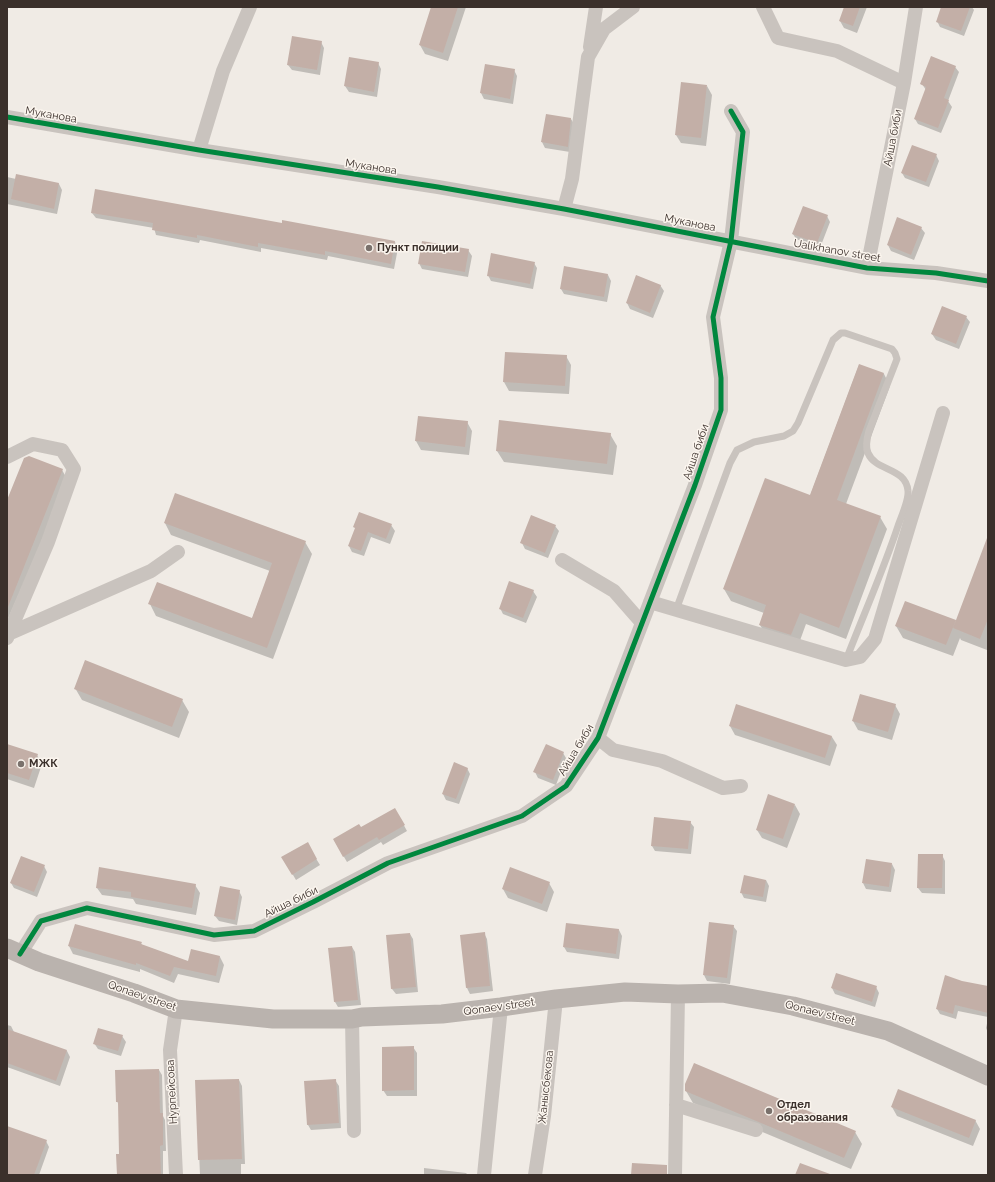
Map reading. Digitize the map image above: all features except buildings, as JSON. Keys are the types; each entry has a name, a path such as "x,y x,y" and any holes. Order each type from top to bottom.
{"main road":[{"name":"Qonaev street","path":"13,951 176,1009 273,1019 352,1019 362,1017 442,1014 556,999 625,992 678,994 722,993 794,1006 888,1031 988,1076"}],"street":[{"path":"199,150 223,70 250,7"},
{"path":"564,209 572,179 596,7"},
{"path":"588,57 604,29 633,7"},
{"path":"763,7 778,38 837,51 904,83"},
{"name":"Айша биби","path":"866,268 904,83 916,7"},
{"name":"Айша биби","path":"13,951 41,921 87,908 214,935 254,931 388,863 522,816 566,786 598,738 695,485 721,410 721,378 713,317 731,241 743,132 731,111"},
{"name":"Муканова","path":"7,117 199,150 438,187 564,209 731,241"},
{"name":"Ualikhanov street","path":"731,241 866,268 936,273 988,281"},
{"path":"650,602 846,660 860,657 875,639 943,413"},
{"path":"7,457 33,444 62,450 74,469 48,542 8,636"},
{"path":"8,636 151,571 178,552"},
{"path":"562,560 614,591 642,623"},
{"path":"598,738 613,750 662,761 723,788 741,786"},
{"path":"675,1175 678,994"},
{"name":"Жанысбекова","path":"535,1175 544,1116 556,999"},
{"path":"484,1175 501,1007"},
{"name":"Нурпейсова","path":"176,1009 170,1050 176,1175"},
{"path":"352,1019 354,1131"},
{"path":"676,1105 756,1130"}],"lane":[{"path":"676,610 730,463 737,450 754,442 784,436 793,431 798,423 833,340 836,336 845,333 892,349 895,353 896,359 869,431 867,441 868,452 875,462 898,473 904,478 907,483 908,492 894,540 846,660"}],"cycle path":[{"path":"20,954 41,921 87,908 214,935 254,931 388,863 522,816 566,786 598,738 695,485 721,410 721,378 713,317 731,241 743,132 731,111"},
{"path":"7,117 199,150 438,187 564,209 867,268 936,273 988,281"}],"place":[{"name":"Пункт полиции","path":"369,248"},
{"name":"МЖК","path":"21,764"},
{"name":"Отдел образования","path":"769,1111"}]}
